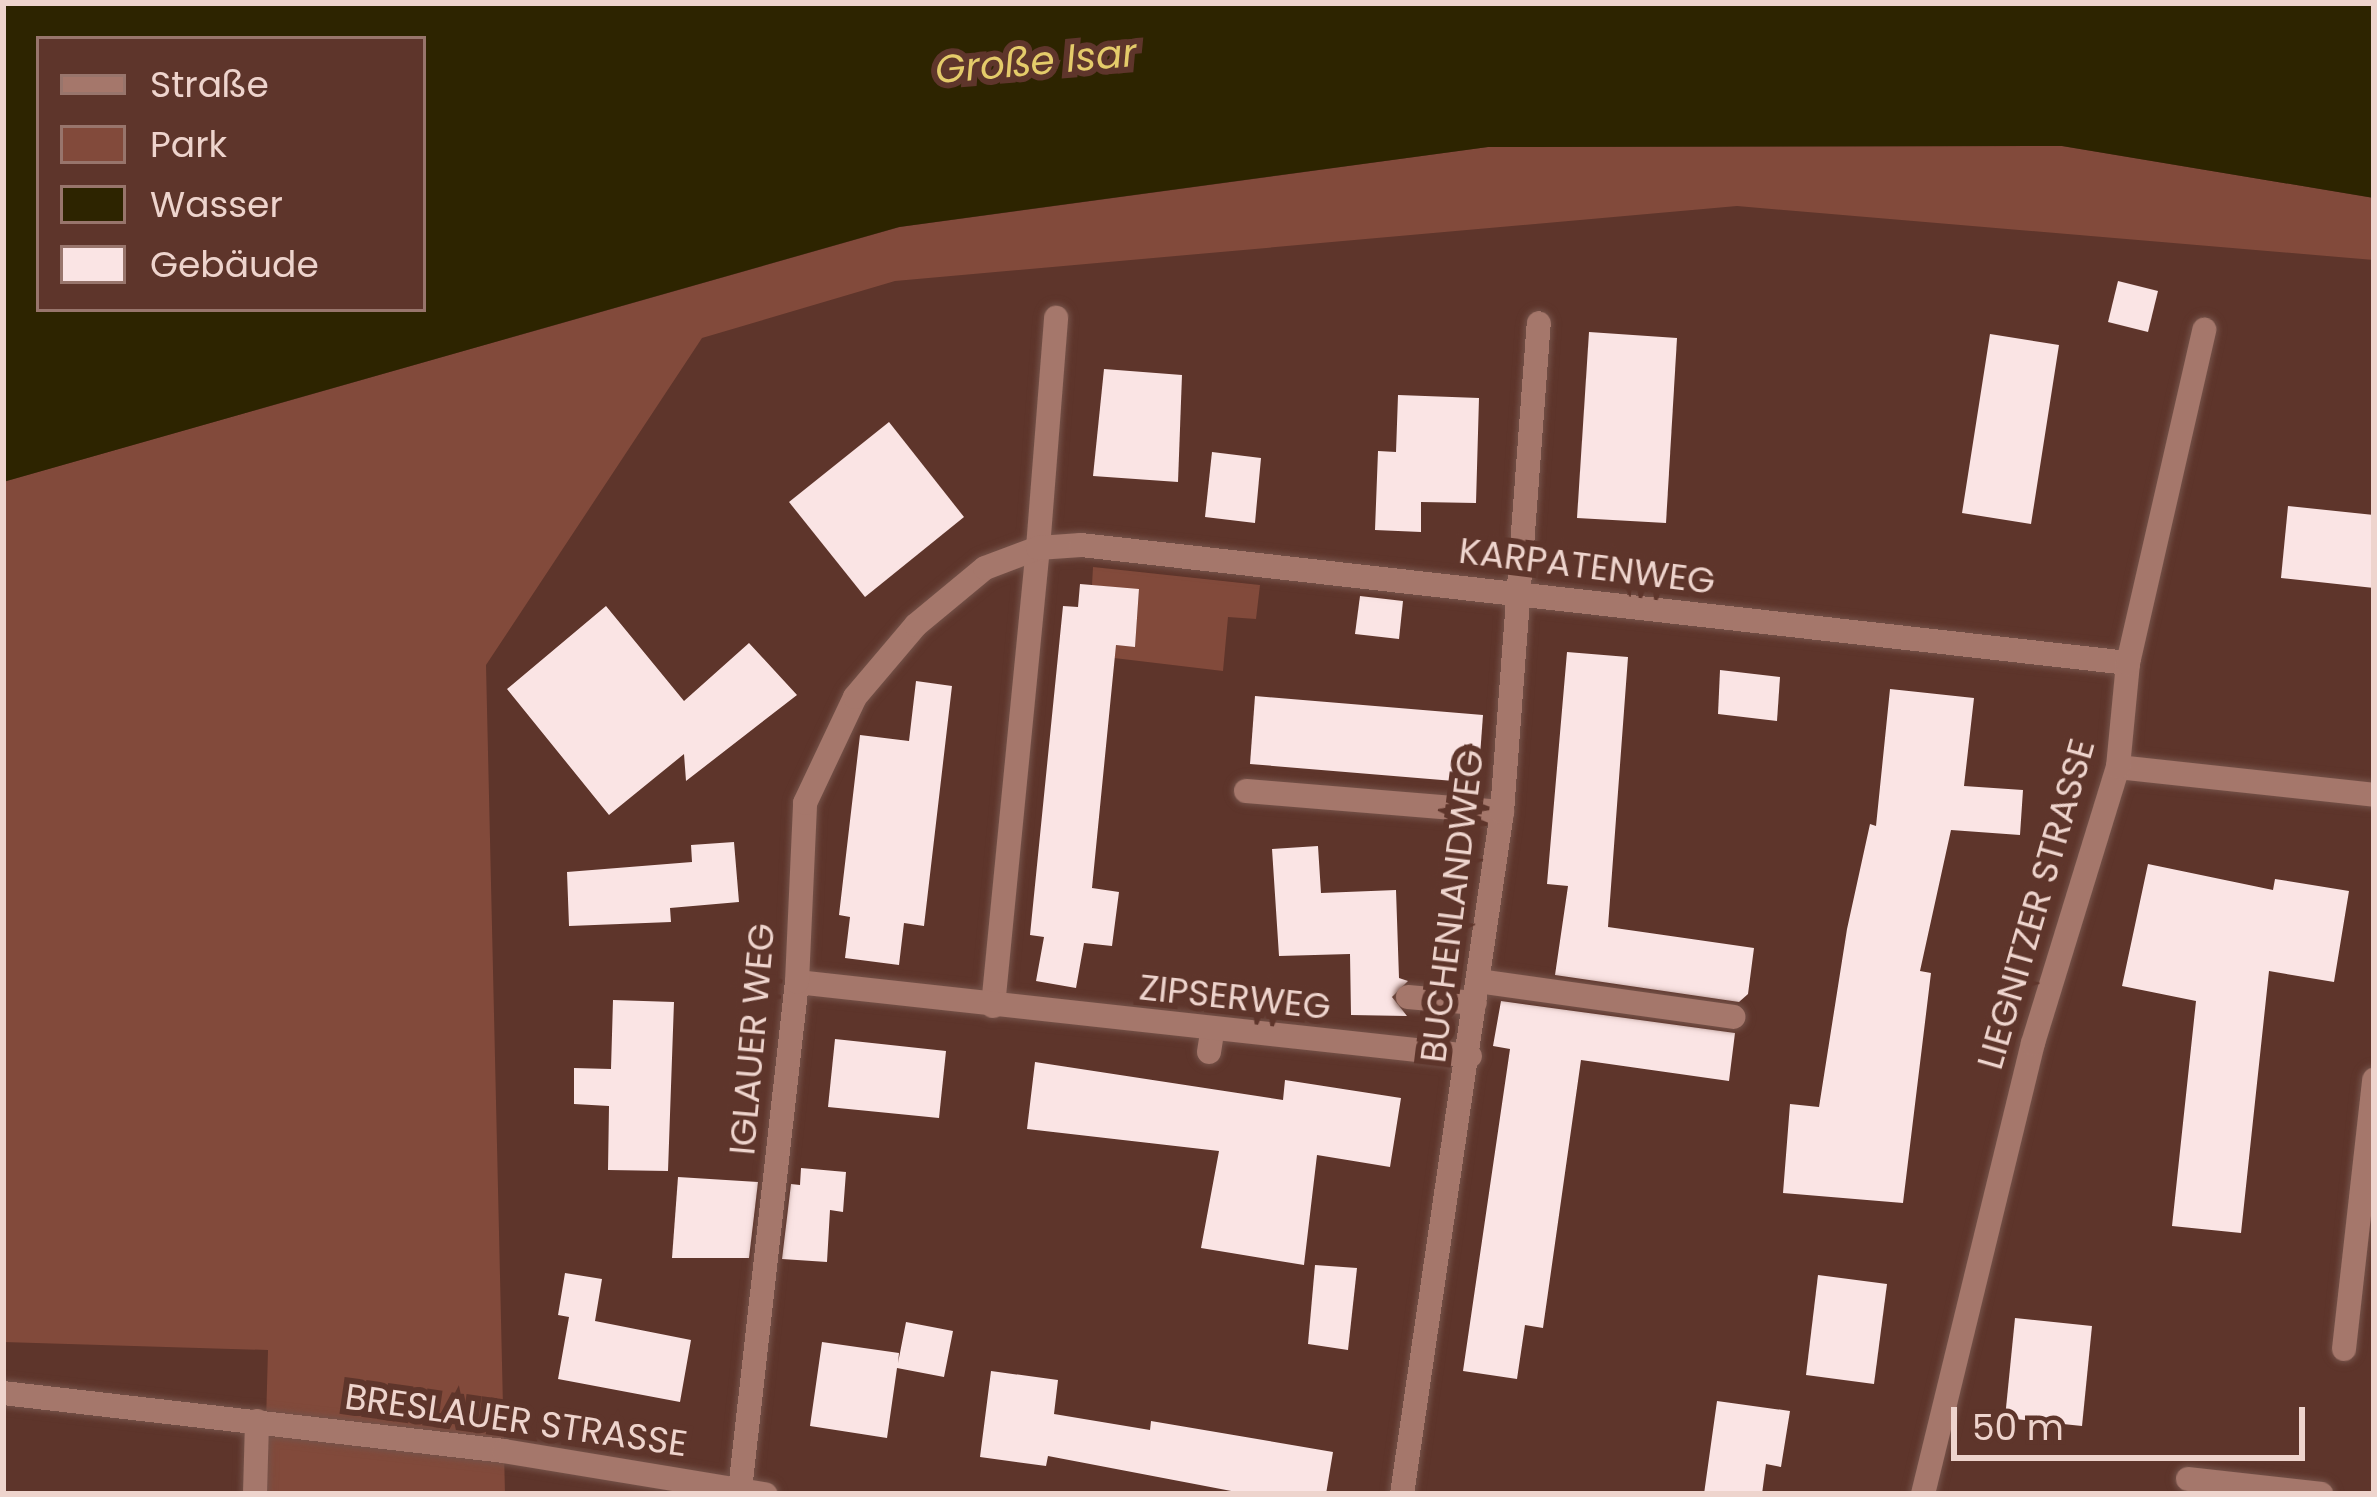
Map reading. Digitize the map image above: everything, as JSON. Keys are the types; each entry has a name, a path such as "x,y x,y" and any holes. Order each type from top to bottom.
{"street":[{"path":"993,1006 1056,318"},
{"name":"BUCHENLANDWEG","path":"1402,1494 1470,1056 1502,812 1539,323"},
{"name":"LIEGNITZER STRASSE","path":"1923,1494 2033,1043 2118,767 2128,663 2204,330"},
{"name":"KARPATENWEG","path":"916,625 950,586 985,568 1038,548 1082,545 2128,663"},
{"name":"IGLAUER WEG","path":"752,1492 797,982 805,803 855,697 916,625"},
{"path":"2118,767 2374,795"},
{"path":"1246,791 1502,812"},
{"name":"ZIPSERWEG","path":"797,982 993,1006 1211,1042 1470,1056"},
{"path":"1408,997 1476,992 1733,1017"},
{"path":"2344,1349 2374,1080"},
{"name":"BRESLAUER STRASSE","path":"3,1393 257,1421 752,1492"},
{"path":"255,1494 257,1421"},
{"path":"2188,1479 2321,1494"}],"green space":[{"path":"2062,146 2374,198 2374,260 1737,206 895,281 702,338 486,665 505,1494 264,1494 268,1350 3,1342 3,482 900,227 1488,147"},
{"path":"1093,567 1260,585 1256,619 1228,617 1223,671 1114,658 1115,645 1135,646 1139,590 1092,585"}],"water":[{"name":"Große Isar","path":"3,3 2374,3 2374,198 2062,146 1488,147 899,227 3,482"}],"building":[{"path":"2118,281 2158,291 2148,332 2108,322"},
{"path":"1589,332 1677,338 1666,523 1577,518"},
{"path":"1990,334 2059,345 2031,524 1962,513"},
{"path":"1104,369 1182,375 1178,482 1093,476"},
{"path":"1398,395 1479,398 1476,503 1421,502 1421,532 1375,530 1378,451 1396,452"},
{"path":"889,422 964,517 865,597 789,502"},
{"path":"1212,452 1261,458 1255,523 1205,517"},
{"path":"2288,506 2374,515 2374,588 2281,578"},
{"path":"1080,584 1139,589 1135,647 1116,645 1092,888 1119,892 1112,946 1084,943 1076,988 1036,981 1044,937 1030,935 1063,606 1078,607"},
{"path":"1360,596 1403,601 1399,639 1355,634"},
{"path":"606,606 684,701 749,643 797,695 686,781 684,754 609,815 507,689"},
{"path":"1567,652 1628,657 1608,927 1754,948 1748,994 1739,1002 1555,975 1568,886 1547,884"},
{"path":"1720,670 1780,677 1777,721 1718,714"},
{"path":"916,681 952,686 924,926 904,923 899,965 845,958 850,917 839,915 860,735 909,741"},
{"path":"1890,689 1974,698 1964,786 2023,790 2020,835 1951,830 1920,971 1931,973 1903,1203 1783,1193 1790,1104 1819,1107 1847,929 1870,824 1876,826"},
{"path":"1255,696 1483,715 1478,783 1250,764"},
{"path":"734,842 739,902 670,908 671,922 569,926 567,872 692,862 691,845"},
{"path":"1318,846 1321,893 1396,890 1399,978 1408,981 1392,997 1407,1016 1351,1015 1350,954 1279,956 1272,849"},
{"path":"2148,864 2273,890 2275,879 2349,891 2334,982 2269,971 2241,1233 2172,1226 2196,1001 2122,986"},
{"path":"613,1000 674,1002 668,1171 608,1170 609,1106 574,1104 574,1068 611,1069"},
{"path":"1501,1001 1735,1033 1729,1081 1581,1060 1543,1328 1525,1325 1517,1379 1463,1371 1510,1049 1493,1046"},
{"path":"835,1039 946,1051 939,1118 828,1107"},
{"path":"1035,1062 1283,1100 1285,1080 1401,1098 1390,1167 1317,1155 1304,1265 1201,1248 1219,1151 1027,1129"},
{"path":"801,1168 846,1172 843,1212 830,1210 827,1262 782,1259 791,1184 800,1185"},
{"path":"678,1177 758,1182 749,1258 672,1258"},
{"path":"1315,1265 1357,1268 1348,1350 1308,1344"},
{"path":"565,1273 602,1279 595,1321 691,1340 680,1402 558,1379 569,1317 558,1315"},
{"path":"1818,1275 1887,1284 1874,1384 1806,1375"},
{"path":"2015,1318 2092,1326 2082,1426 2005,1418"},
{"path":"906,1322 953,1331 944,1377 897,1368 887,1438 810,1426 822,1342 899,1353 898,1363"},
{"path":"991,1371 1058,1380 1054,1414 1150,1430 1151,1421 1333,1452 1326,1494 1247,1494 1048,1456 1046,1466 980,1457"},
{"path":"1717,1401 1790,1411 1781,1467 1766,1464 1762,1494 1704,1494"}]}
